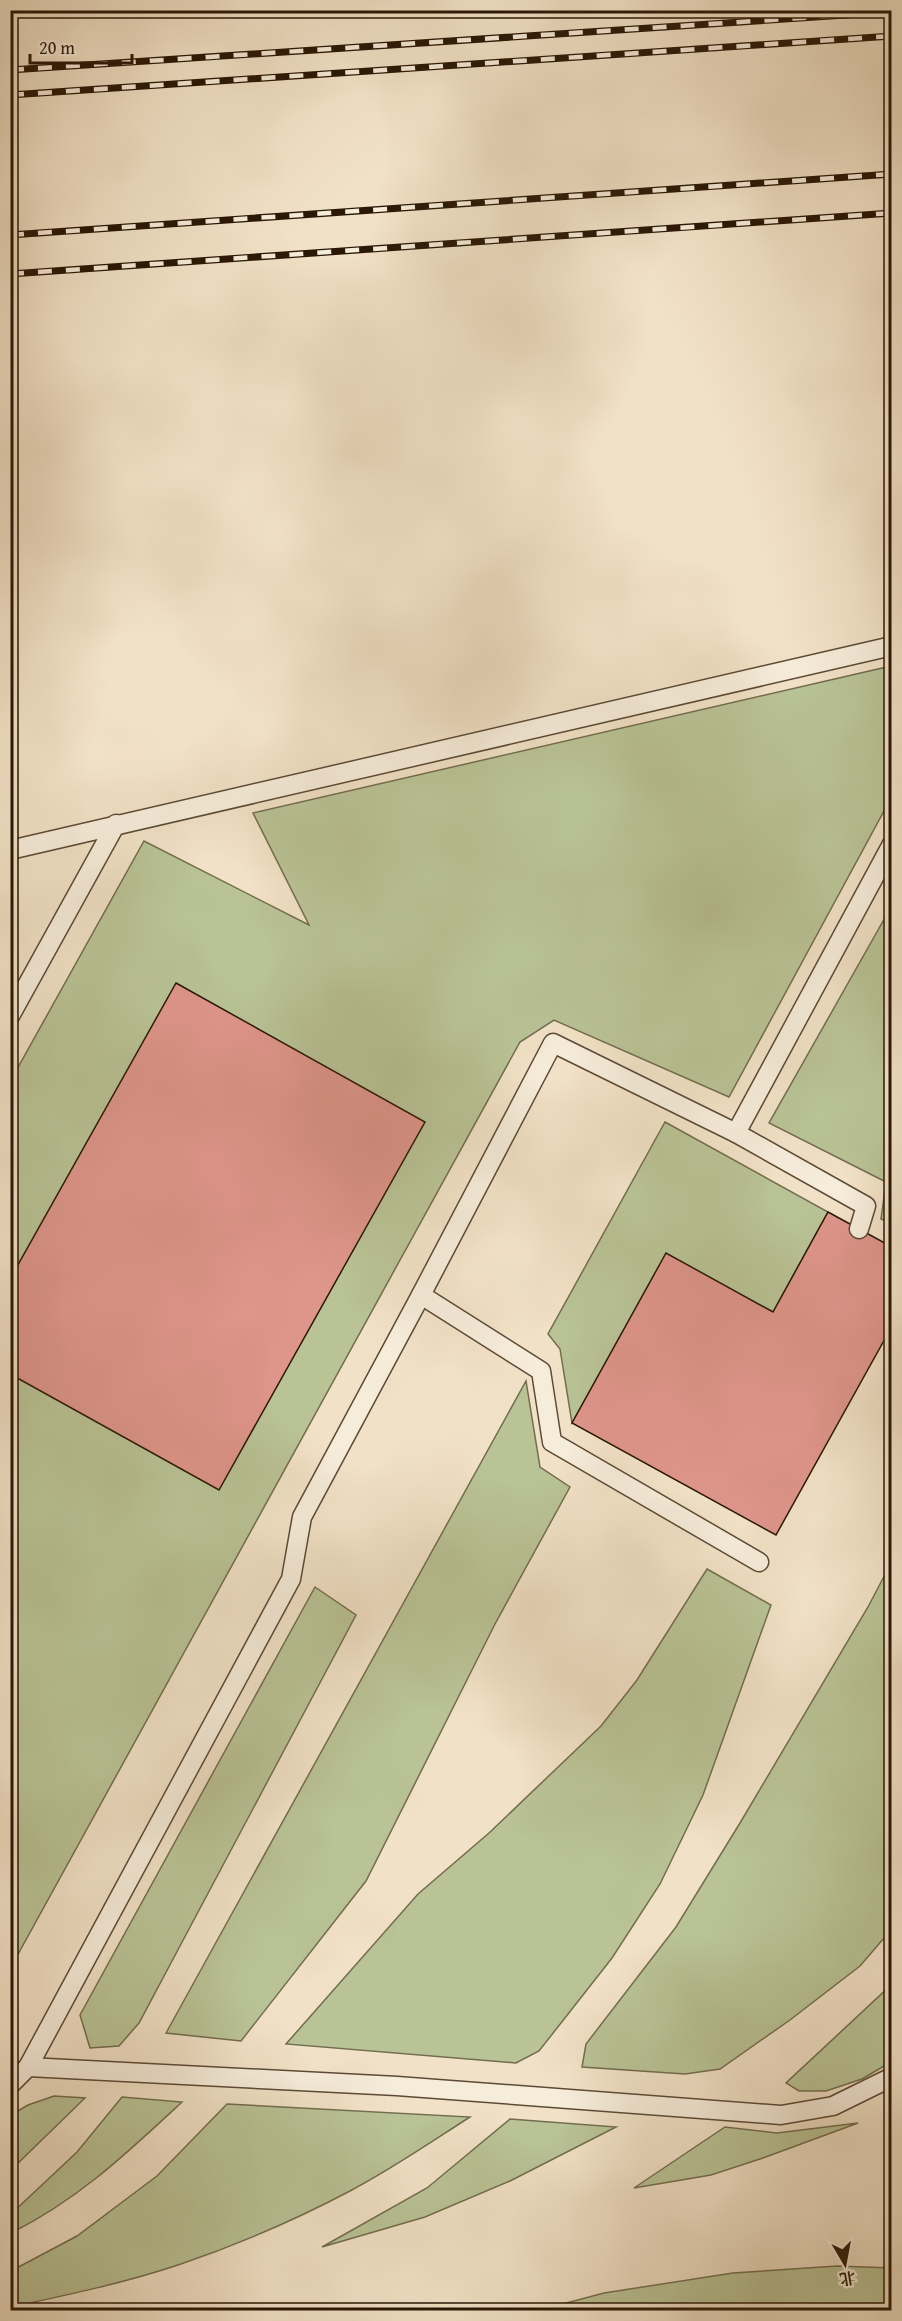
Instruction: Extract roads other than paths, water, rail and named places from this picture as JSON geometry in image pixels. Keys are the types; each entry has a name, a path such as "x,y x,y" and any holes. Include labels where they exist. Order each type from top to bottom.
{"lane":[{"path":"10,850 891,646"},
{"path":"10,1016 116,824"},
{"path":"736,1133 891,844"},
{"path":"10,2085 28,2067 291,1579 302,1517 422,1295 553,1043 736,1133 866,1206 859,1229"},
{"path":"422,1295 541,1371 552,1442 759,1562"},
{"path":"28,2067 397,2086 780,2115 832,2106 891,2077"}],"railway":[{"path":"10,70 892,12"},
{"path":"10,95 892,36"},
{"path":"10,235 892,174"},
{"path":"10,274 892,213"}]}
